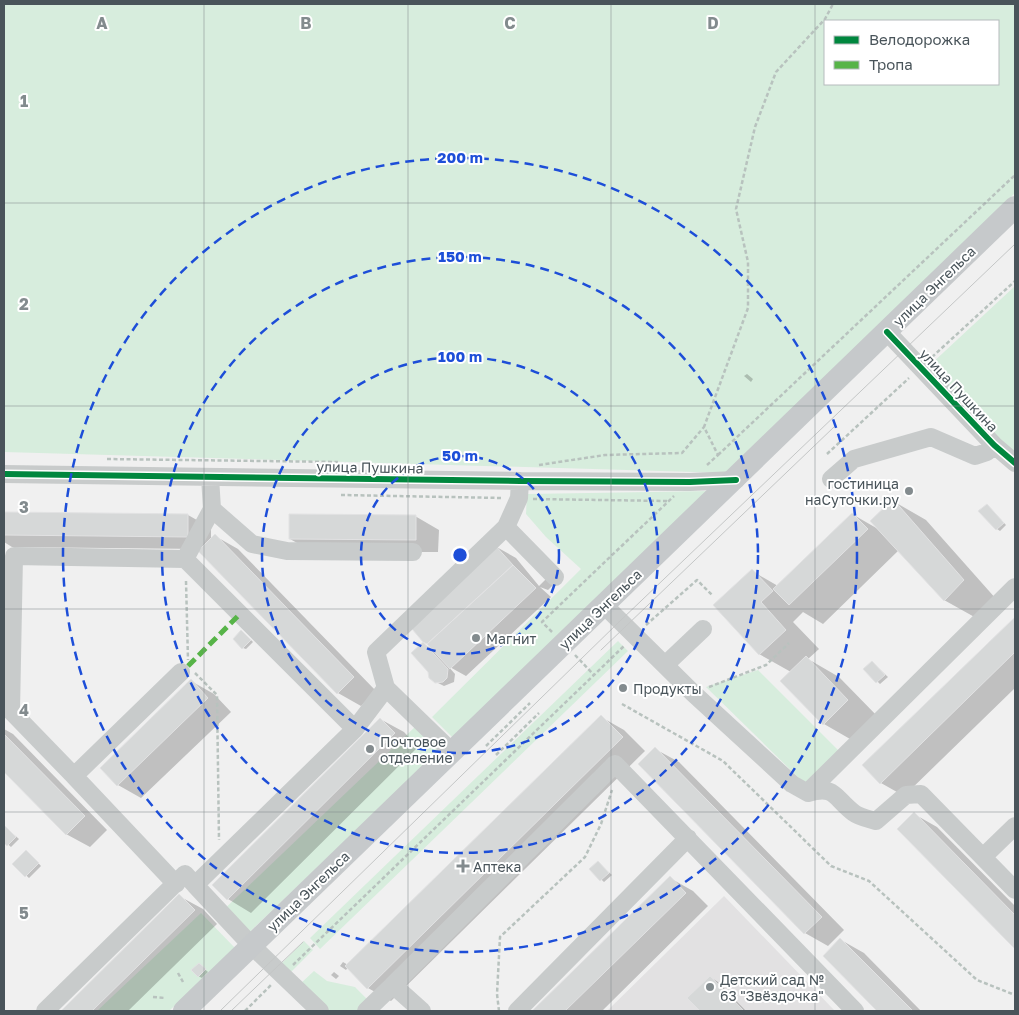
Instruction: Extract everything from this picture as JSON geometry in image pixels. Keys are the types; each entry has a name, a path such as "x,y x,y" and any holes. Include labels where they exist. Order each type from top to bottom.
{"main road":[{"name":"улица Энгельса","path":"184,1011 736,480 1015,207"}],"street":[{"name":"улица Пушкина","path":"887,332 994,445 1015,463"},
{"path":"831,479 854,459 931,436 975,456 987,452 994,445"},
{"name":"улица Пушкина","path":"4,474 520,481 690,482 736,480"},
{"path":"185,559 212,509 210,477"},
{"path":"452,752 386,688 376,652 506,527 519,498 520,481"},
{"path":"212,509 252,544 287,551 413,552"},
{"path":"506,527 555,577"},
{"path":"176,884 74,776 7,711 14,556 185,559 355,729"},
{"path":"808,793 1015,587"},
{"path":"604,605 693,693 792,784 808,793 822,789 836,795 855,814 876,821 906,795 922,794 1015,890"},
{"path":"665,666 703,629"},
{"path":"74,776 188,670"},
{"path":"196,885 355,729 386,688"},
{"path":"366,1011 615,764 855,1011"},
{"path":"984,856 1015,826"},
{"path":"517,1011 688,838"},
{"path":"45,1011 185,874 252,946 320,1011"},
{"path":"393,985 422,1011"}],"path":[{"path":"536,465 605,455 682,452 704,427 748,308 748,262 736,209 754,127 776,72 825,18 833,4"},
{"path":"553,634 542,622 1015,175"},
{"path":"704,427 718,455"},
{"path":"101,459 340,462"},
{"path":"185,559 188,670 217,695 219,862"},
{"path":"245,1011 594,675 697,580 713,596"},
{"path":"693,693 766,665 789,643"},
{"path":"574,654 594,675"},
{"path":"486,746 530,703"},
{"path":"622,704 723,761 831,866 869,881 977,980 1015,995"},
{"path":"496,756 539,714"},
{"path":"499,1011 497,994 500,937 585,857 601,824 612,790"},
{"path":"178,973 183,982"},
{"path":"153,997 165,998"}],"shaded area":[{"path":"724,896 835,1011 607,1011"}],"green space":[{"path":"4,4 1015,4 1015,193 728,473 4,452"},
{"path":"1015,286 1015,452 1002,443 930,365"},
{"path":"711,491 452,737 432,717 581,569 546,537 526,514 527,494"},
{"path":"618,641 628,651 320,949 310,938"},
{"path":"758,670 840,752 807,786 706,687"},
{"path":"416,726 439,751 240,941 216,917"},
{"path":"201,913 235,948 169,1011 97,1011"},
{"path":"304,941 313,950 289,974 280,965"},
{"path":"314,971 327,981 355,987 369,1001 360,1011 326,1011 300,984"}],"building":[{"path":"893,499 964,580 944,601 870,521"},
{"path":"987,504 1004,523 996,530 978,511"},
{"path":"4,512 188,514 188,537 4,535"},
{"path":"852,513 868,529 789,605 773,589"},
{"path":"289,514 416,515 416,540 289,539"},
{"path":"215,534 354,677 337,694 198,551"},
{"path":"493,543 513,565 427,644 423,642 407,623"},
{"path":"513,565 536,588 450,669 427,644"},
{"path":"752,569 773,591 761,602 786,630 759,655 713,605"},
{"path":"1015,617 1015,652 880,784 862,765"},
{"path":"241,630 251,640 242,649 233,639"},
{"path":"423,642 448,669 447,678 443,682 435,683 429,678 428,672 411,653"},
{"path":"806,656 848,700 823,725 780,681"},
{"path":"872,661 885,675 876,683 863,669"},
{"path":"191,679 208,698 117,786 100,768"},
{"path":"601,715 623,737 367,989 345,966"},
{"path":"380,718 395,733 227,900 212,885"},
{"path":"4,734 85,816 66,835 4,772"},
{"path":"655,747 822,917 804,934 638,764"},
{"path":"914,812 1015,915 1015,949 897,829"},
{"path":"4,825 16,837 7,846 4,843"},
{"path":"26,850 39,863 25,877 12,864"},
{"path":"598,861 609,873 600,881 589,869"},
{"path":"670,876 686,893 565,1011 532,1011"},
{"path":"179,894 195,910 92,1011 61,1011"},
{"path":"840,938 913,1011 877,1011 823,956"},
{"path":"199,963 206,969 198,977 191,970"},
{"name":"Детский сад № 63 \"Звёздочка\"","path":"710,976 744,1011 700,1011 687,998"}],"tram line":[{"path":"220,1011 620,621 1015,244"},
{"path":"601,650 834,427"},
{"path":"231,1011 303,942"}],"marked path":[{"path":"188,666 240,614"}],"cycle path":[{"path":"887,332 994,445 1015,463"},
{"path":"4,474 520,481 690,482 736,480"}],"place":[{"name":"гостиница наСуточки.ру","path":"909,491"},
{"name":"Магнит","path":"476,638"},
{"name":"Продукты","path":"623,688"},
{"name":"Почтовое отделение","path":"370,749"},
{"name":"Аптека","path":"463,866"},
{"name":"Детский сад № 63 \"Звёздочка\"","path":"710,987"}]}
